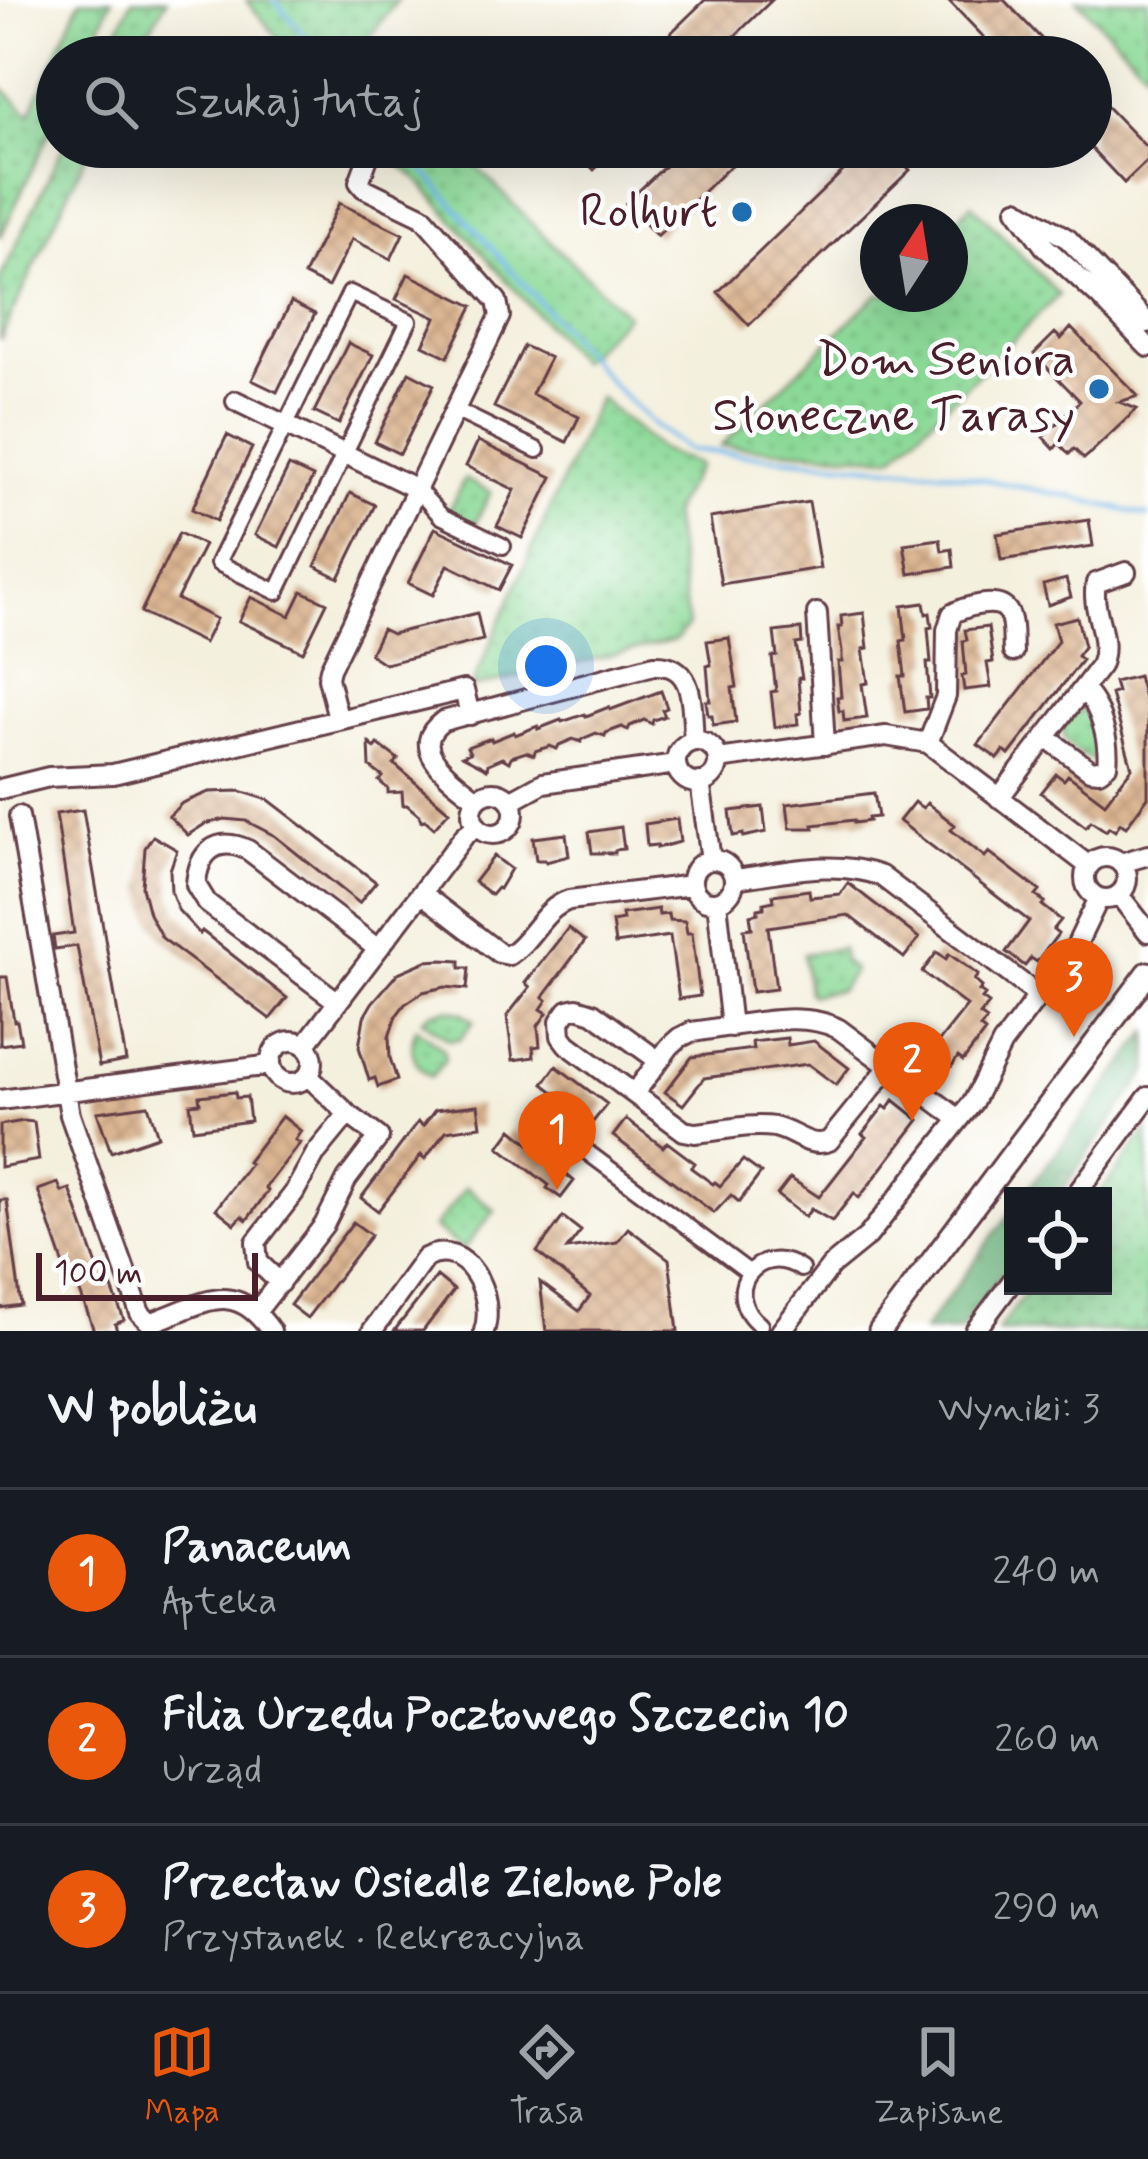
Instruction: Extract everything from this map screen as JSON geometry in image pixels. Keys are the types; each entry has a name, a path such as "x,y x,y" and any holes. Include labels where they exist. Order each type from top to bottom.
{"street":[{"path":"338,718 330,669 497,324 500,308 422,216 364,188 359,182 364,168"},
{"path":"1148,323 1068,239 1017,209 1044,246 1148,346"},
{"path":"350,293 409,321 344,454 277,592 218,563 350,293"},
{"path":"236,401 417,489 442,516 503,546"},
{"path":"455,410 537,450"},
{"path":"1000,798 1104,657 1094,602 1096,583 1126,572"},
{"path":"928,743 946,696 947,630 952,614 964,608 1004,607 1009,613 1013,652"},
{"path":"817,613 825,745"},
{"path":"477,800 429,754 429,738 443,722 665,665 686,680 694,741"},
{"path":"0,789 49,777 113,774 464,690 470,715"},
{"path":"1047,738 1090,770 1099,771 1106,765 1108,752 1093,699 1083,690"},
{"path":"718,759 886,736 928,743 1089,866"},
{"path":"694,741 707,743 718,759 712,777 700,782 682,776 676,764 682,746 694,741"},
{"path":"510,801 543,783 676,764"},
{"path":"700,782 711,860"},
{"path":"498,792 510,801 514,819 506,830 494,834 477,826 472,816 483,795 498,792"},
{"path":"19,816 64,1092 140,1312 148,1321 155,1321 222,1298 235,1299 257,1311 271,1331"},
{"path":"305,1045 477,826"},
{"path":"338,1002 207,903 196,885 200,860 226,844 248,850 378,949"},
{"path":"1121,863 1127,879 1119,895 1099,898 1086,884 1089,866 1104,857 1121,863 1148,855"},
{"path":"711,860 723,863 734,879 728,896 717,902 704,901 692,885 698,866 711,860"},
{"path":"734,879 838,866 881,876 1039,996"},
{"path":"421,893 509,955 555,904 692,885"},
{"path":"1119,895 1148,932"},
{"path":"781,1331 831,1266 868,1236 959,1119 983,1085 1002,1044 1076,946 1099,898"},
{"path":"717,902 731,1028"},
{"path":"880,1331 1148,973"},
{"path":"659,1061 593,1013 577,1008 563,1016 559,1029 567,1044 684,1131 695,1133 767,1126 824,1144 889,1067"},
{"path":"634,1094 679,1037 803,1018 839,1029 959,1119"},
{"path":"292,1041 305,1045 314,1060 308,1076 286,1082 276,1076 271,1065 279,1046 292,1041"},
{"path":"0,1100 271,1065"},
{"path":"257,1311 324,1225 347,1179 380,1137 347,1114 308,1076"},
{"path":"1082,1187 1148,1097"},
{"path":"280,1283 258,1262 256,1242 347,1114"},
{"path":"586,1152 750,1273"},
{"path":"372,1331 425,1258 445,1254 466,1265 480,1281 488,1300 484,1331"},
{"path":"760,1325 748,1314 742,1298 750,1273 772,1260 801,1270"},
{"path":"975,1331 1004,1292"}],"green space":[{"path":"80,0 112,0 95,36 64,36"},
{"path":"132,0 167,0 146,36 115,36"},
{"path":"246,0 398,0 370,36 276,36"},
{"path":"1077,0 1148,0 1148,73"},
{"path":"0,85 30,114 36,100 36,161 0,238"},
{"path":"53,168 80,168 0,340 0,279"},
{"path":"404,168 478,168 627,315 579,362"},
{"path":"972,204 1059,295 893,457 721,446 860,311 968,312 968,208"},
{"path":"599,397 660,450 699,465 672,513 688,625 676,640 471,688"},
{"path":"464,479 491,492 475,524 449,511"},
{"path":"1081,710 1090,713 1102,750 1097,761 1066,740 1065,725"},
{"path":"842,948 843,961 854,970 840,990 812,995 803,954"},
{"path":"448,1009 474,1021 460,1039 449,1040 422,1020"},
{"path":"416,1028 443,1049 445,1060 431,1077 414,1056"},
{"path":"1148,1032 1148,1071 1064,1187 1030,1187"},
{"path":"1148,1129 1148,1331 998,1331 1024,1295 1112,1295 1112,1187 1105,1187"},
{"path":"466,1187 495,1210 463,1250 434,1228"},
{"path":"1004,1221 1004,1270 960,1331 923,1331"}],"building":[{"path":"705,0 772,0 735,36 668,36"},
{"path":"948,0 1004,0 1039,36 983,36"},
{"path":"1112,112 1148,149 1148,160 1124,183 1110,168"},
{"path":"663,168 728,168 657,236 626,203"},
{"path":"846,168 908,168 875,204 860,204 860,218 749,325 718,292"},
{"path":"339,203 403,234 391,259 352,239 328,287 304,275"},
{"path":"408,274 473,306 448,357 423,345 436,318 396,299"},
{"path":"291,302 315,314 277,392 252,380"},
{"name":"Dom Seniora Słoneczne Tarasy","path":"1071,328 1138,396 1119,402 1137,409 1084,459 1074,449 1069,454 1059,443 1054,449 1043,437 1080,401 1034,354 1055,333 1061,339"},
{"path":"348,343 373,355 339,424 314,412"},
{"path":"524,346 550,358 532,394 579,417 567,442 494,407"},
{"path":"409,372 434,385 400,454 375,442"},
{"path":"227,435 252,448 216,521 192,509"},
{"path":"478,441 552,477 522,538 497,526 515,490 466,466"},
{"path":"289,466 313,477 279,547 255,535"},
{"path":"350,493 375,505 339,578 315,566"},
{"path":"809,502 820,568 721,584 710,518"},
{"path":"1089,520 1093,546 1001,560 997,534"},
{"path":"435,528 512,565 499,590 448,565 433,595 408,583"},
{"path":"179,533 204,545 177,599 216,619 204,643 141,612"},
{"path":"940,539 942,551 952,549 954,567 909,574 904,544"},
{"path":"1066,579 1071,597 1048,605 1043,585"},
{"path":"302,591 327,603 303,652 239,621 251,597 290,616"},
{"path":"924,603 932,627 928,628 931,663 927,663 930,698 926,698 927,709 905,712 900,676 905,676 902,606"},
{"path":"477,613 483,640 385,664 370,654 382,629 392,634"},
{"path":"864,613 868,683 862,684 867,718 844,721 837,697 841,697 838,662 842,662 838,627 842,627 841,616"},
{"path":"1077,617 1084,647 1077,656 1082,660 1009,755 1004,751 998,759 978,745 1058,641 1053,623"},
{"path":"988,627 991,687 964,690 965,630"},
{"path":"801,629 802,643 796,644 801,713 798,724 775,727 771,692 776,691 774,632"},
{"path":"729,638 737,687 732,688 736,722 713,725 706,701 710,701 707,666 711,665 707,641"},
{"path":"1138,676 1148,712 1148,797 1126,827 1120,823 1115,831 1109,827 1106,831 1091,821 1086,827 1041,793 1056,774 1064,780 1068,775 1105,803 1132,768 1111,694 1117,692 1114,682"},
{"path":"661,691 665,716 652,724 644,720 628,730 622,727 605,736 596,733 581,742 573,739 557,749 550,746 534,755 526,752 511,757 509,762 502,758 487,769 462,756 470,753 467,747 491,738 610,710"},
{"path":"369,743 398,759 394,764 449,811 434,828 403,805 402,792 388,793 379,781 383,777 370,767"},
{"path":"240,791 269,800 376,882 359,903 275,836 246,821 225,819 188,835 169,816 182,803 209,792"},
{"path":"874,793 878,817 869,821 790,828 787,804"},
{"path":"914,802 923,808 927,803 985,857 989,852 1040,891 1036,896 1045,902 1042,905 1061,920 1053,930 1058,934 1037,962 1031,958 1025,966 1006,952 1029,921 899,821"},
{"path":"763,807 766,832 733,836 730,811"},
{"path":"83,810 126,1061 99,1066 77,946 55,949 53,936 74,933 56,814"},
{"path":"677,819 680,842 647,846 645,824"},
{"path":"621,827 624,849 592,853 589,832"},
{"path":"566,834 569,856 536,860 533,838"},
{"path":"153,836 177,850 170,870 178,910 200,934 202,931 287,998 270,1019 162,938 142,887 145,848"},
{"path":"494,856 511,869 491,895 474,882"},
{"path":"848,883 919,938 904,958 848,915 768,927 776,989 752,992 744,929 752,928 750,915 774,901 773,895 809,890 810,897 840,894"},
{"path":"658,909 669,920 685,921 687,933 692,933 700,996 679,999 670,936 615,944 612,922 623,920 622,914"},
{"path":"568,928 585,941 543,997 547,1000 541,1009 547,1013 538,1026 540,1046 533,1047 534,1057 513,1060 507,1016 530,987 525,983"},
{"path":"937,952 946,959 949,954 978,975 974,980 989,1004 980,1015 987,1020 980,1028 985,1032 963,1061 958,1057 952,1066 932,1050 967,1006 922,972"},
{"path":"442,960 460,961 460,968 469,968 467,989 423,992 405,1004 389,1037 397,1080 378,1087 375,1078 369,1080 359,1047 364,1017 398,973"},
{"path":"0,977 7,977 21,1042 0,1045"},
{"path":"787,1038 788,1045 814,1041 849,1068 836,1085 808,1064 704,1078 683,1105 665,1092 692,1057 753,1049 752,1042"},
{"path":"556,1066 607,1104 593,1122 543,1084"},
{"path":"235,1092 236,1098 247,1097 250,1121 193,1129 190,1104 200,1103 199,1096"},
{"path":"894,1100 919,1120 859,1198 854,1193 832,1221 811,1209 805,1217 777,1195 790,1178 819,1197 866,1137 862,1134"},
{"path":"148,1105 158,1136 111,1152 97,1112"},
{"path":"478,1105 481,1126 446,1131 378,1211 361,1198 418,1122 423,1126 435,1110"},
{"path":"282,1116 301,1131 295,1140 300,1143 247,1220 242,1216 235,1224 216,1209"},
{"path":"626,1119 663,1147 667,1142 713,1184 720,1186 743,1160 761,1173 739,1202 731,1195 714,1213 613,1136"},
{"path":"34,1122 39,1160 0,1167 0,1125"},
{"path":"512,1129 574,1181 561,1198 499,1147"},
{"path":"58,1183 62,1192 70,1189 97,1266 103,1264 124,1320 115,1324 117,1331 94,1331 70,1264 64,1266 38,1190"},
{"path":"0,1200 7,1200 21,1305 0,1308"},
{"path":"563,1217 581,1231 567,1249 617,1242 628,1228 669,1259 678,1331 546,1331 540,1282 579,1311 590,1296 537,1252"},
{"path":"353,1222 371,1235 307,1318 290,1305"},
{"path":"437,1276 454,1290 423,1331 394,1331"}],"waterway":[{"path":"274,0 306,36"},
{"path":"422,168 611,383 654,425 689,450 947,472 1148,516"}],"place":[{"name":"Rolhurt","path":"742,212"},
{"name":"Dom Seniora Słoneczne Tarasy","path":"1099,389"},
{"name":"Przecław Osiedle Zielone Pole","path":"1074,1037"},
{"name":"Filia Urzędu Pocztowego Szczecin 10","path":"912,1121"},
{"name":"Panaceum","path":"557,1190"}]}
